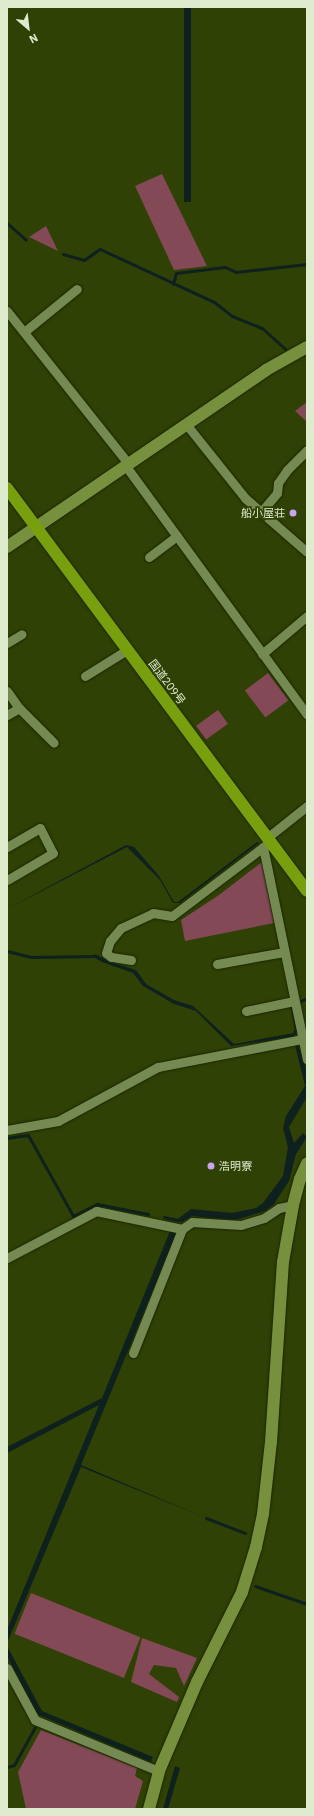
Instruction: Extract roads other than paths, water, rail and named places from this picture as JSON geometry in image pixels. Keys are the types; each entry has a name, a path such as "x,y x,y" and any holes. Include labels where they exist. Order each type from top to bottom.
{"highway":[{"name":"国道209号","path":"7,488 268,842 307,891"}],"street":[{"path":"24,332 77,289"},
{"path":"7,311 127,464 177,536 307,715"},
{"path":"7,547 266,370 307,347"},
{"path":"186,424 244,498 307,552"},
{"path":"261,512 277,494 278,483 287,470 307,450"},
{"path":"149,557 177,536"},
{"path":"262,654 307,616"},
{"path":"7,643 22,634"},
{"path":"85,676 126,650"},
{"path":"7,691 19,708 54,744"},
{"path":"7,715 19,708"},
{"path":"131,960 110,957 106,953 110,942 121,928 153,913 172,916 268,842 307,806"},
{"path":"7,847 40,828 53,853 7,880"},
{"path":"268,842 284,952 307,1059"},
{"path":"217,964 284,952"},
{"path":"246,1011 294,1001"},
{"path":"7,1130 58,1121 158,1067 302,1039"},
{"path":"149,1809 159,1771 197,1682 242,1592 256,1547 263,1514 271,1442 284,1262 300,1179 307,1163"},
{"path":"133,1353 182,1229 192,1222 241,1225 264,1218 280,1208 294,1205"},
{"path":"7,1258 96,1211 182,1229"},
{"path":"7,1668 35,1720 159,1771"}],"water":[{"path":"184,7 191,7 191,202 184,202"},
{"path":"257,842 259,843 180,903 173,903 160,880 127,847 7,909 126,845 134,847 159,876 174,902 178,902"},
{"path":"95,954 110,962 136,970 146,984 174,1000 193,1006 234,1044 294,1033 307,1072 307,1097 289,1127 294,1143 303,1133 307,1137 296,1154 289,1181 274,1204 265,1211 235,1220 192,1216 182,1222 175,1221 191,1209 232,1213 256,1208 263,1203 283,1176 288,1147 283,1128 286,1116 305,1086 293,1037 231,1046 196,1011 174,1004 143,986 133,973 102,962 92,956"},
{"path":"170,1231 176,1234 81,1465 206,1518 81,1467 7,1643 7,1630 99,1405 7,1453 7,1447 102,1398"},
{"path":"7,1646 42,1711 153,1757 151,1762 37,1714 7,1656"},
{"path":"175,1766 180,1768 168,1809 163,1809"}],"waterway":[{"path":"7,223 26,240"},
{"path":"63,254 84,260 100,249 214,302 232,316 262,328 285,349"},
{"path":"173,284 176,273 225,267 236,272 307,264"},
{"path":"7,951 31,957 96,956"},
{"path":"297,1003 307,998"},
{"path":"292,1007 296,1029 294,1033"},
{"path":"7,1138 28,1135 73,1216 97,1204 148,1214"},
{"path":"164,1217 178,1220"},
{"path":"206,1518 245,1533"},
{"path":"255,1586 307,1604"},
{"path":"7,1767 14,1765 35,1727"}],"place":[{"name":"船小屋荘","path":"293,513"},
{"name":"浩明寮","path":"211,1166"}]}
